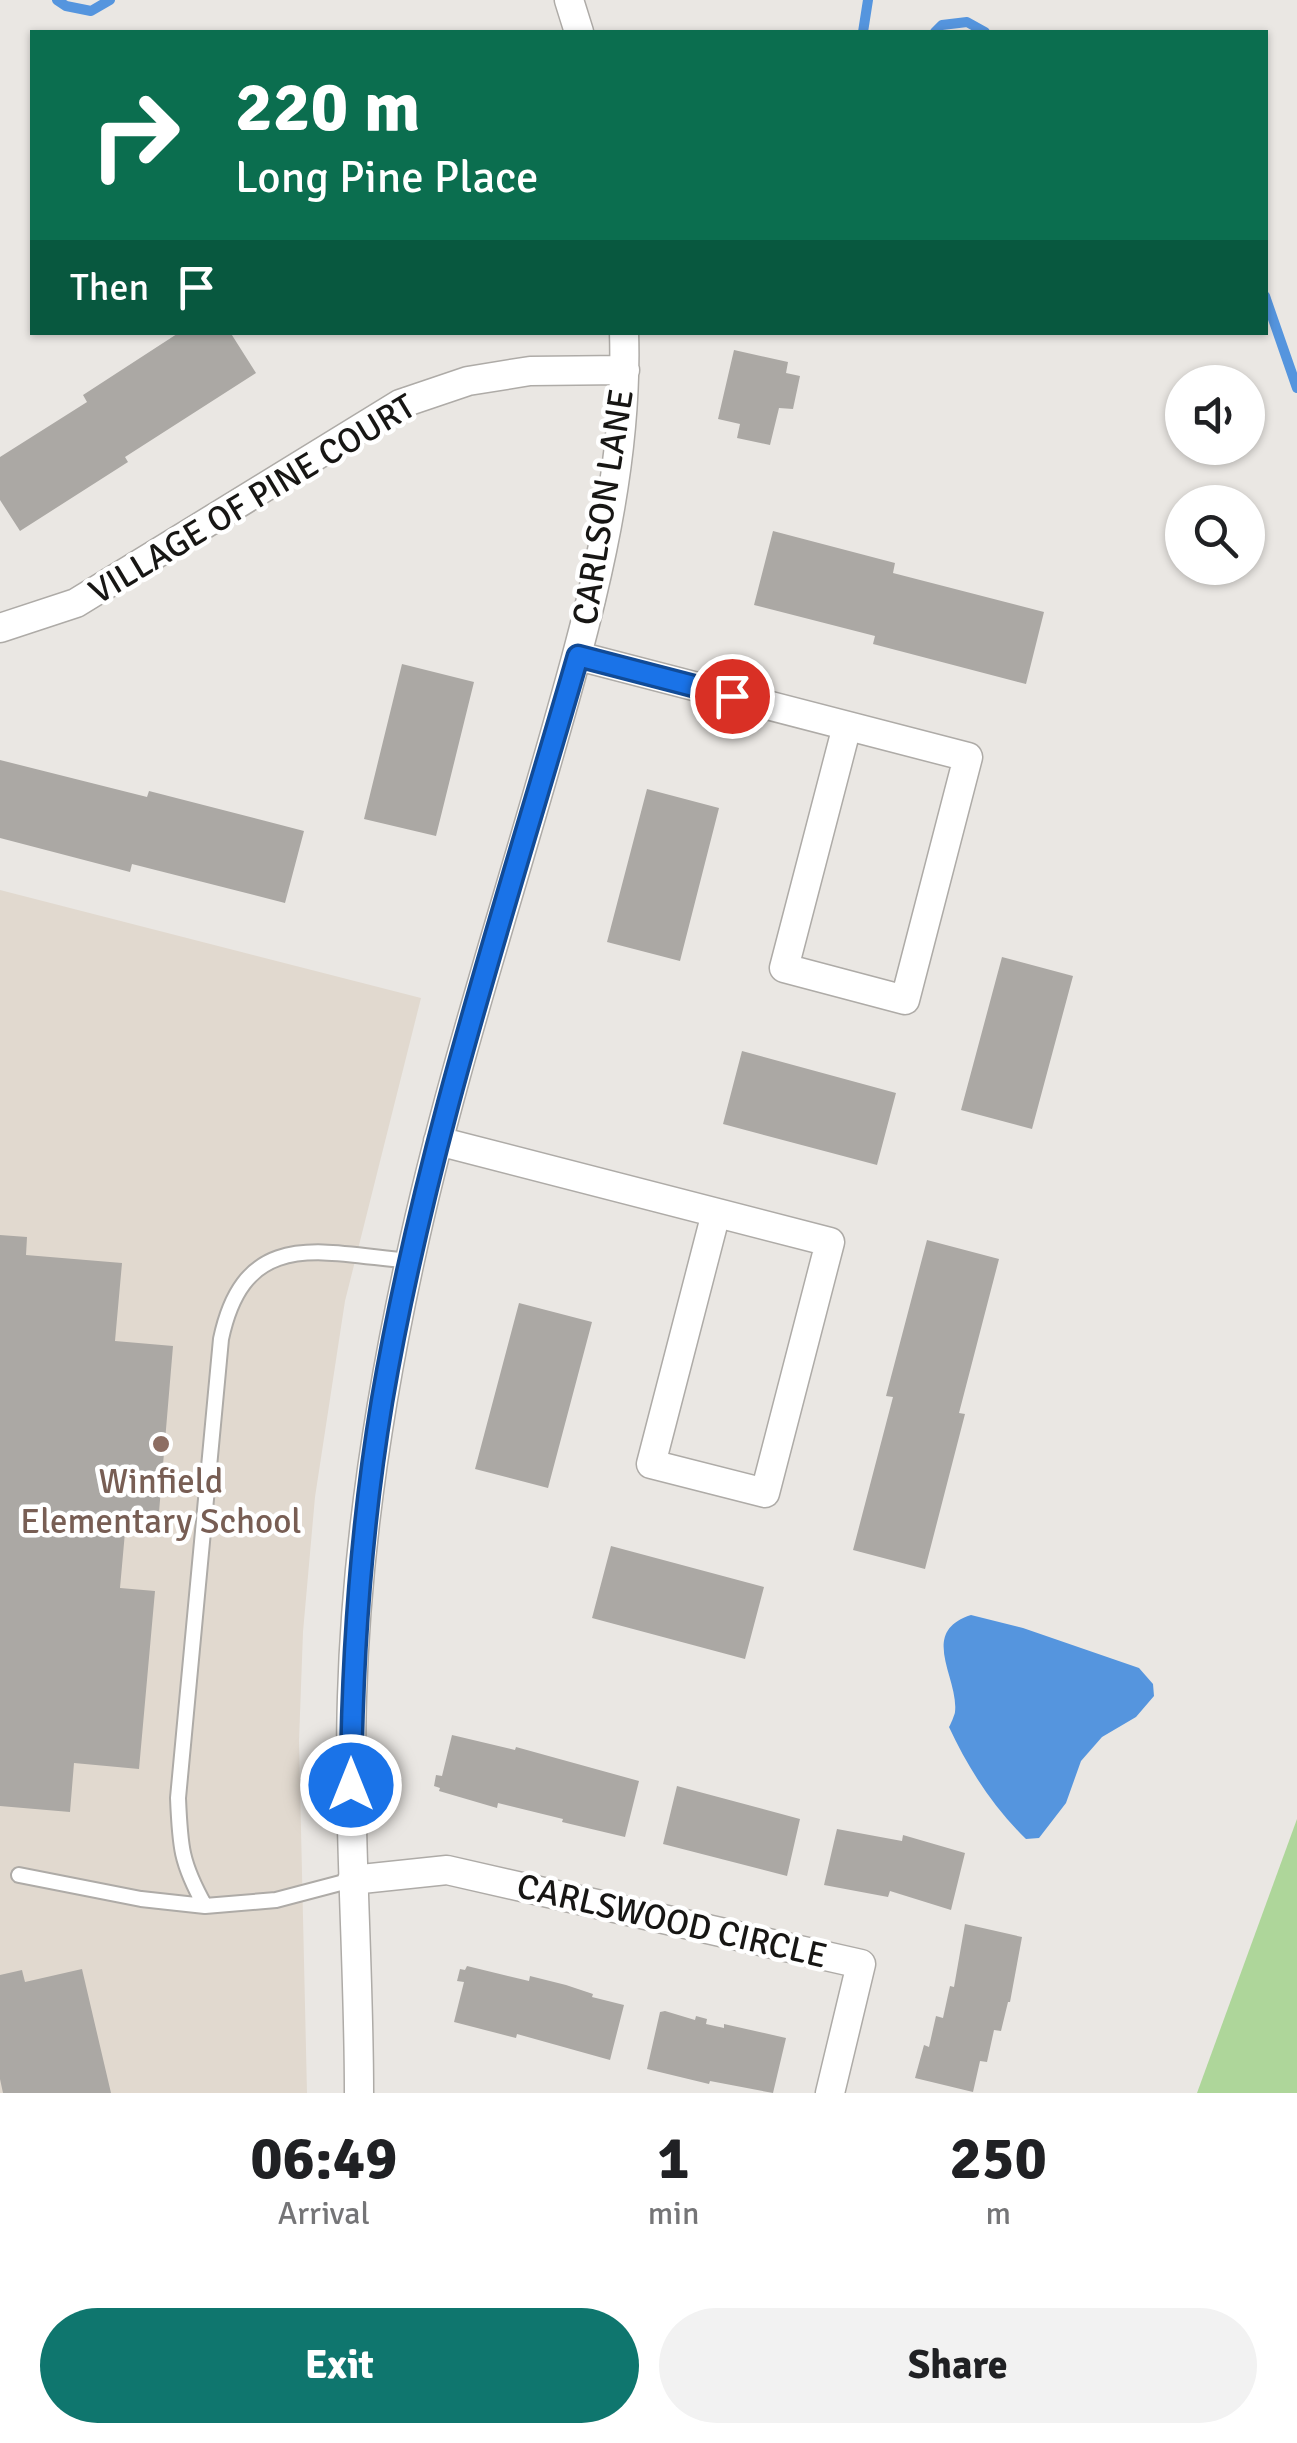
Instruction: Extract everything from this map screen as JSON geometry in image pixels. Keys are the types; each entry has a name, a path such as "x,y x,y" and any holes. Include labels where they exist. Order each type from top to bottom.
{"street":[{"path":"569,0 578,30"},
{"name":"CARLSON LANE","path":"359,2093 352,1880 352,1693 360,1579 382,1404 438,1141 578,656 610,501 625,370 624,335"},
{"name":"VILLAGE OF PINE COURT","path":"0,628 76,603 400,404 468,381 530,370 625,370"},
{"path":"578,656 847,726 968,758 905,1000 784,968 847,726"},
{"path":"438,1141 830,1242 765,1493 651,1464 716,1213"},
{"name":"CARLSWOOD CIRCLE","path":"352,1880 448,1870 861,1964 830,2093"}],"lane":[{"path":"206,1906 186,1872 178,1798 221,1339 228,1306 245,1278 271,1259 300,1251 410,1261"},
{"path":"19,1875 142,1899 206,1906 276,1900 352,1880"}],"shaded area":[{"name":"Winfield Elementary School","path":"0,890 421,998 345,1301 315,1497 303,1632 299,1741 307,2093 0,2093"}],"green space":[{"path":"1297,1819 1297,2093 1197,2093"}],"water":[{"path":"971,1615 1023,1628 1139,1668 1153,1684 1154,1696 1136,1717 1102,1737 1081,1761 1066,1803 1039,1838 1026,1839 1003,1814 973,1772 949,1727 955,1699 944,1644 955,1623"}],"building":[{"path":"175,335 232,335 256,373 125,457 128,462 20,531 0,500 0,457 87,402 83,395"},
{"path":"734,350 788,362 786,373 800,376 793,409 779,408 770,445 737,438 740,424 718,419"},
{"path":"773,531 895,563 893,573 1044,612 1026,684 873,644 875,636 754,605"},
{"path":"402,664 474,682 436,836 364,819"},
{"path":"0,760 147,797 149,791 304,831 285,903 132,864 130,872 0,838"},
{"path":"647,789 719,808 680,961 607,942"},
{"path":"1002,957 1073,976 1032,1129 961,1110"},
{"path":"742,1051 896,1093 877,1165 723,1124"},
{"path":"0,1235 27,1237 26,1255 122,1263 115,1341 173,1346 158,1524 126,1521 120,1588 155,1591 139,1769 74,1763 70,1812 0,1806"},
{"path":"927,1240 999,1259 959,1413 965,1414 925,1569 853,1550 893,1397 886,1396"},
{"path":"519,1303 592,1322 548,1488 475,1469"},
{"path":"611,1546 764,1587 745,1659 592,1618"},
{"path":"452,1735 515,1750 516,1747 639,1781 625,1837 439,1791 434,1786 436,1775 442,1776"},
{"path":"677,1786 800,1819 787,1876 663,1844"},
{"path":"837,1829 902,1841 903,1835 965,1853 951,1910 890,1891 888,1897 824,1885"},
{"path":"965,1924 1022,1937 1001,2031 994,2030 987,2062 980,2061 973,2092 915,2078 924,2045 929,2047 936,2016 943,2018 950,1986 954,1987"},
{"path":"467,1966 529,1981 530,1976 624,2005 610,2060 517,2034 516,2038 454,2022 464,1982 457,1981 460,1969"},
{"path":"82,1969 111,2093 3,2093 0,1975 22,1970 25,1982"},
{"path":"660,2012 695,2020 696,2016 707,2019 706,2024 724,2028 724,2024 786,2038 773,2093 710,2081 709,2084 647,2069"}],"waterway":[{"path":"57,0 91,11 110,0"},
{"path":"863,30 868,0"},
{"path":"937,30 942,25 967,22 981,30"},
{"path":"1268,305 1297,388"}],"place":[{"name":"Winfield Elementary School","path":"161,1444"}],"route":[{"path":"351,1785 352,1693 360,1579 382,1404 410,1261 438,1141 578,656 732,696"}]}
